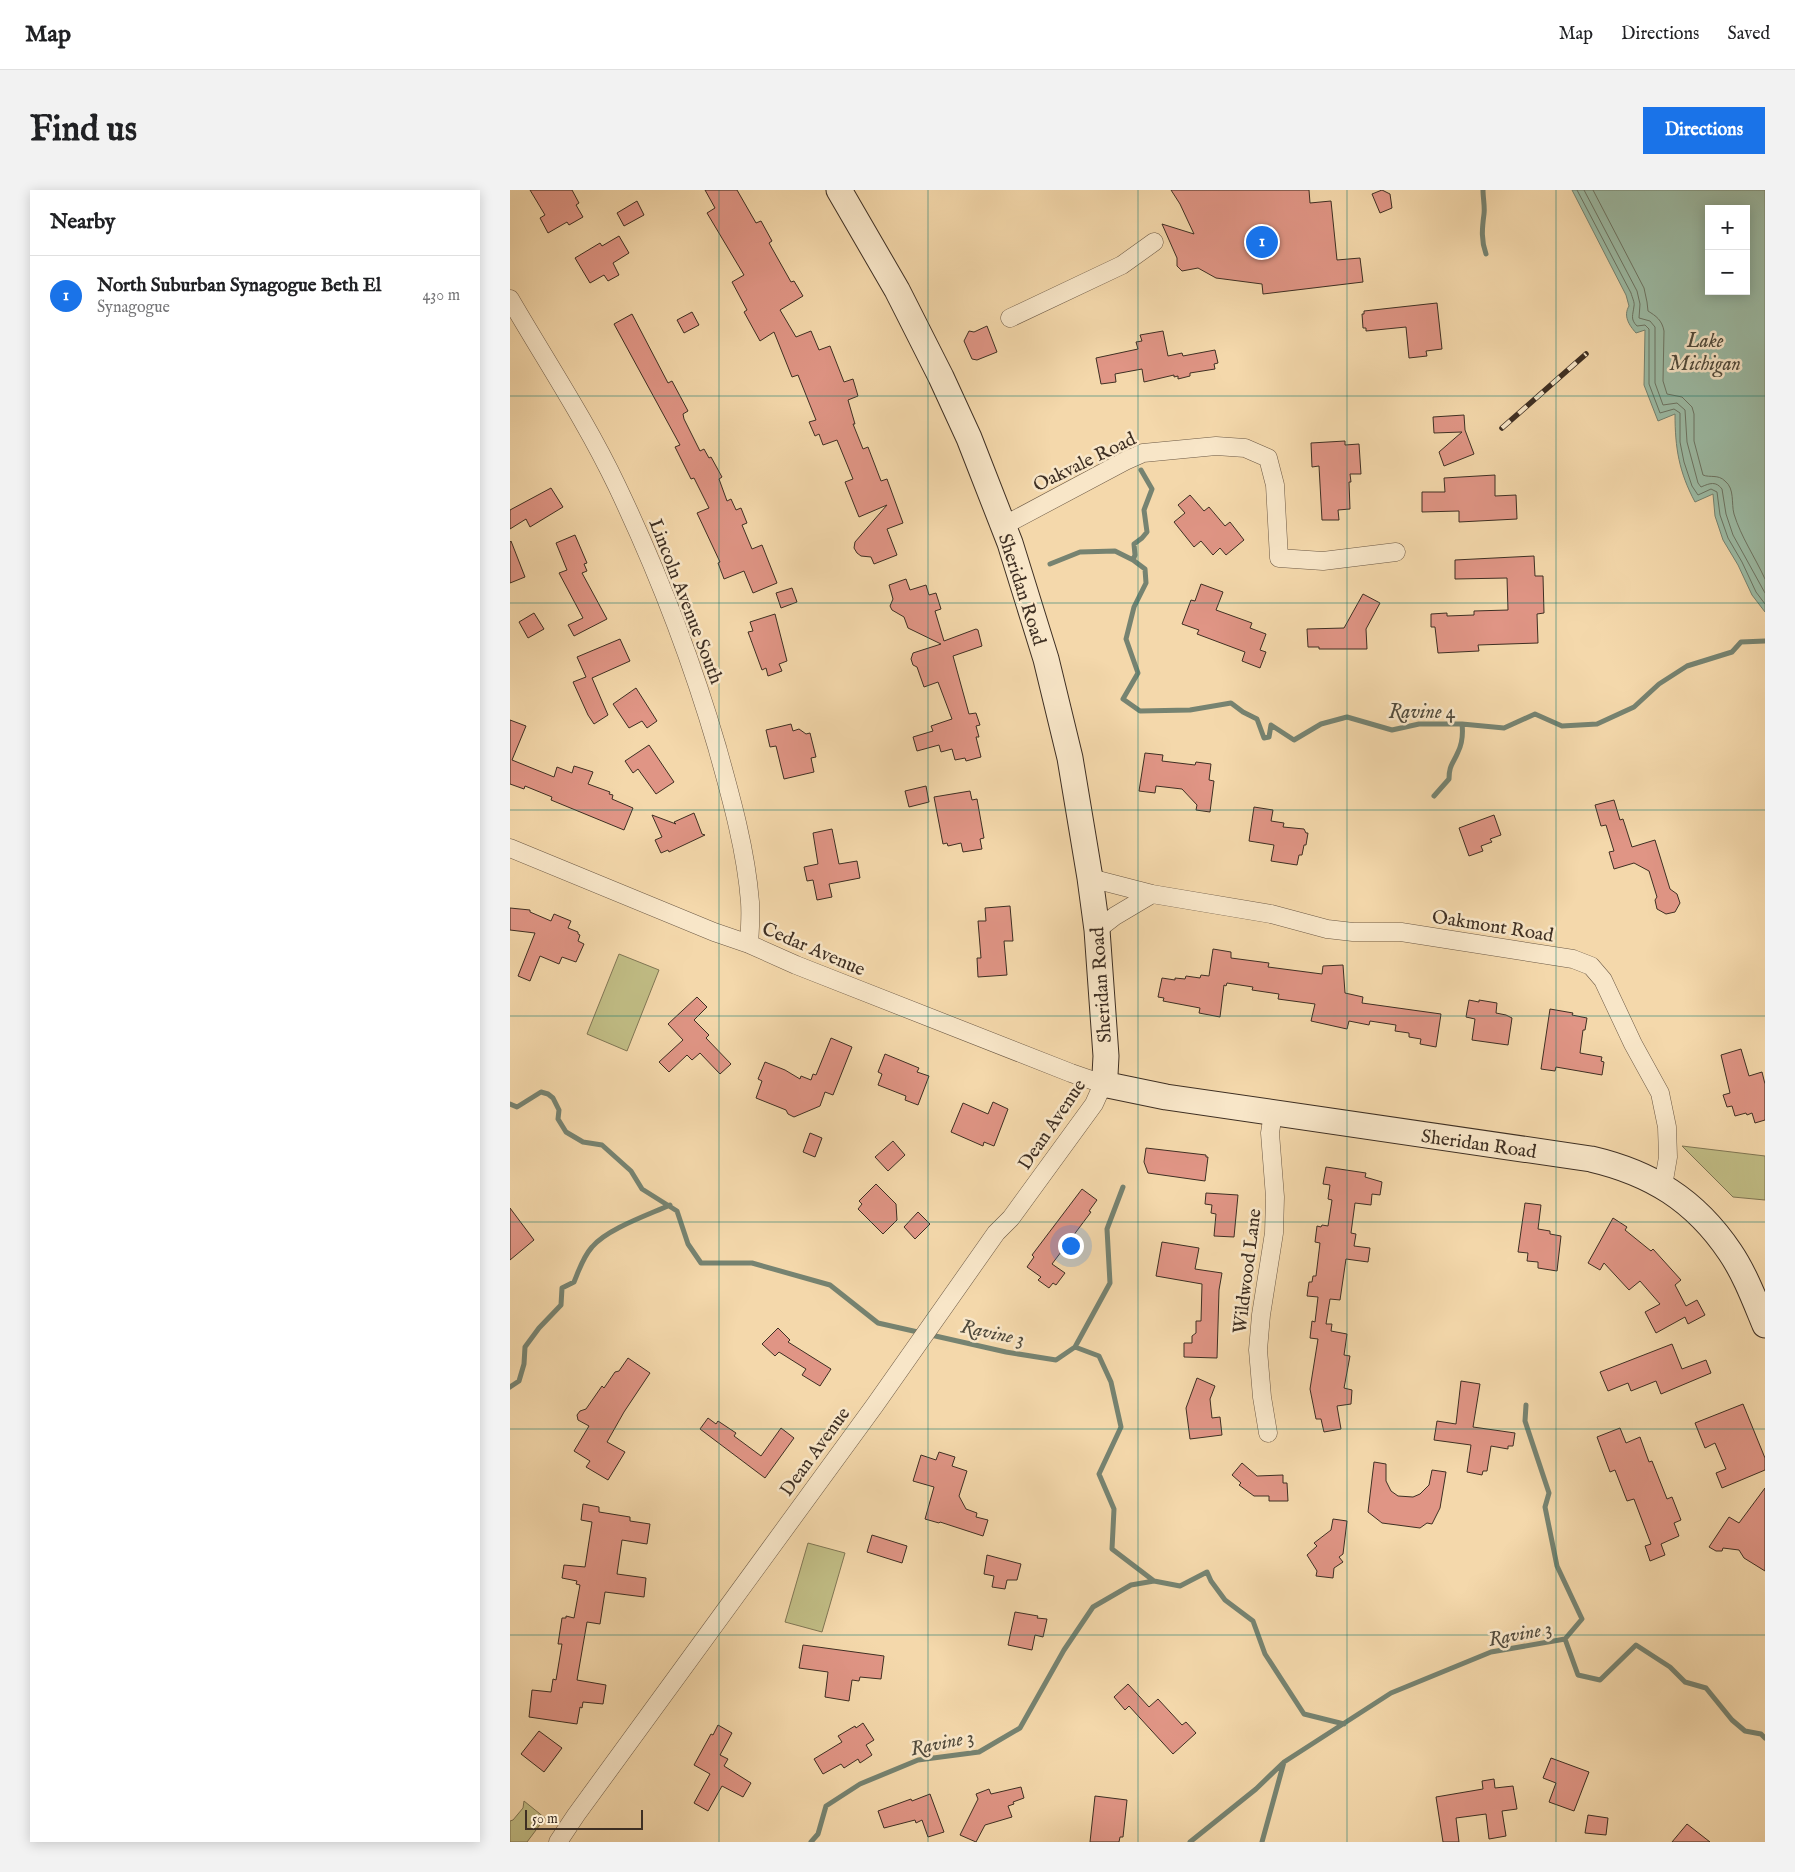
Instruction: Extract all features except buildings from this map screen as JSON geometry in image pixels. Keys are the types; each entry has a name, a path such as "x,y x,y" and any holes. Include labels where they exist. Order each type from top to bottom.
{"street":[{"name":"Sheridan Road","path":"839,190 898,290 942,377 969,438 1010,543 1046,659 1070,758 1097,930 1106,1056 1103,1084 1166,1097 1591,1159 1644,1176 1677,1195 1703,1219 1731,1253 1765,1325"},
{"path":"1010,318 1122,265 1154,242"},
{"name":"Lincoln Avenue South","path":"510,299 616,484 666,596 707,713 726,778 742,849 750,903 750,944"},
{"name":"Oakvale Road","path":"1003,526 1143,453 1216,446 1245,448 1268,458 1275,485 1279,558 1323,561 1396,552"},
{"name":"Cedar Avenue","path":"510,848 714,932 750,944 796,965 1103,1084"},
{"name":"Oakmont Road","path":"1090,878 1152,894 1271,914 1327,929 1353,932 1401,932 1573,959 1590,966 1603,980 1633,1044 1660,1093 1667,1127 1668,1156 1663,1186"},
{"path":"1097,930 1115,916 1152,894"},
{"name":"Dean Avenue","path":"562,1842 582,1807 875,1405 996,1234 1011,1218 1094,1104 1103,1084"},
{"name":"Wildwood Lane","path":"1268,1433 1262,1397 1258,1350 1260,1316 1274,1233 1276,1196 1270,1133 1273,1113"}],"shaded area":[{"path":"619,954 659,970 627,1051 587,1034"},
{"path":"1682,1146 1765,1156 1765,1200 1733,1197"},
{"path":"808,1543 845,1553 822,1632 785,1622"},
{"path":"524,1801 545,1818 527,1842 510,1842 510,1821 523,1808"}],"water":[{"name":"Lake Michigan","path":"1572,190 1765,190 1765,612 1752,595 1738,565 1723,540 1715,516 1713,494 1695,502 1685,480 1679,460 1675,414 1658,421 1644,385 1645,330 1636,333 1629,324 1627,310 1629,306 1626,295"}],"waterway":[{"path":"1483,190 1482,234 1486,254"},
{"path":"1133,560 1135,555 1134,544 1147,532 1144,510 1152,489 1141,470"},
{"name":"Ravine 4","path":"1050,564 1080,552 1115,551 1133,560 1145,569 1146,583 1134,607 1126,639 1138,673 1123,699 1140,711 1190,710 1231,703 1257,719 1264,738 1269,737 1271,725 1294,740 1321,724 1347,717 1392,730 1419,724 1462,724 1504,728 1535,714 1562,726 1597,724 1634,707 1659,684 1687,666 1732,652 1741,642 1765,641"},
{"path":"1434,796 1449,779 1451,767 1461,742 1462,724"},
{"name":"Ravine 3","path":"510,1104 517,1107 541,1092 553,1098 559,1110 558,1119 566,1132 583,1142 602,1145 631,1171 642,1189 677,1211 688,1244 701,1263 752,1263 830,1285 878,1323 1006,1352 1056,1360 1075,1347 1099,1356 1111,1382 1121,1427 1099,1474 1114,1509 1112,1549 1154,1581"},
{"path":"1075,1347 1110,1283 1107,1229 1123,1187"},
{"name":"Ravine 3","path":"510,1387 519,1381 524,1364 525,1347 539,1328 561,1305 562,1288 574,1282 584,1259 592,1247 617,1228 670,1205"},
{"path":"1526,1405 1525,1421 1549,1493 1545,1507 1557,1566 1582,1619 1565,1639"},
{"name":"Ravine 3","path":"811,1842 818,1834 826,1806 860,1784 918,1760 979,1752 1020,1728 1064,1650 1093,1607 1131,1585 1154,1581 1180,1586 1207,1572 1211,1581 1225,1600 1253,1621 1265,1654 1304,1714 1344,1724"},
{"name":"Ravine 3","path":"1262,1842 1284,1762 1391,1693 1491,1652 1565,1639 1578,1675 1600,1680 1636,1645 1670,1667 1685,1682 1706,1688 1732,1720 1745,1731 1761,1734 1765,1738"},
{"path":"1190,1842 1256,1789 1283,1763"}],"railway":[{"path":"1502,428 1586,354"}],"place":[{"name":"North Suburban Synagogue Beth El","path":"1262,242"}]}
